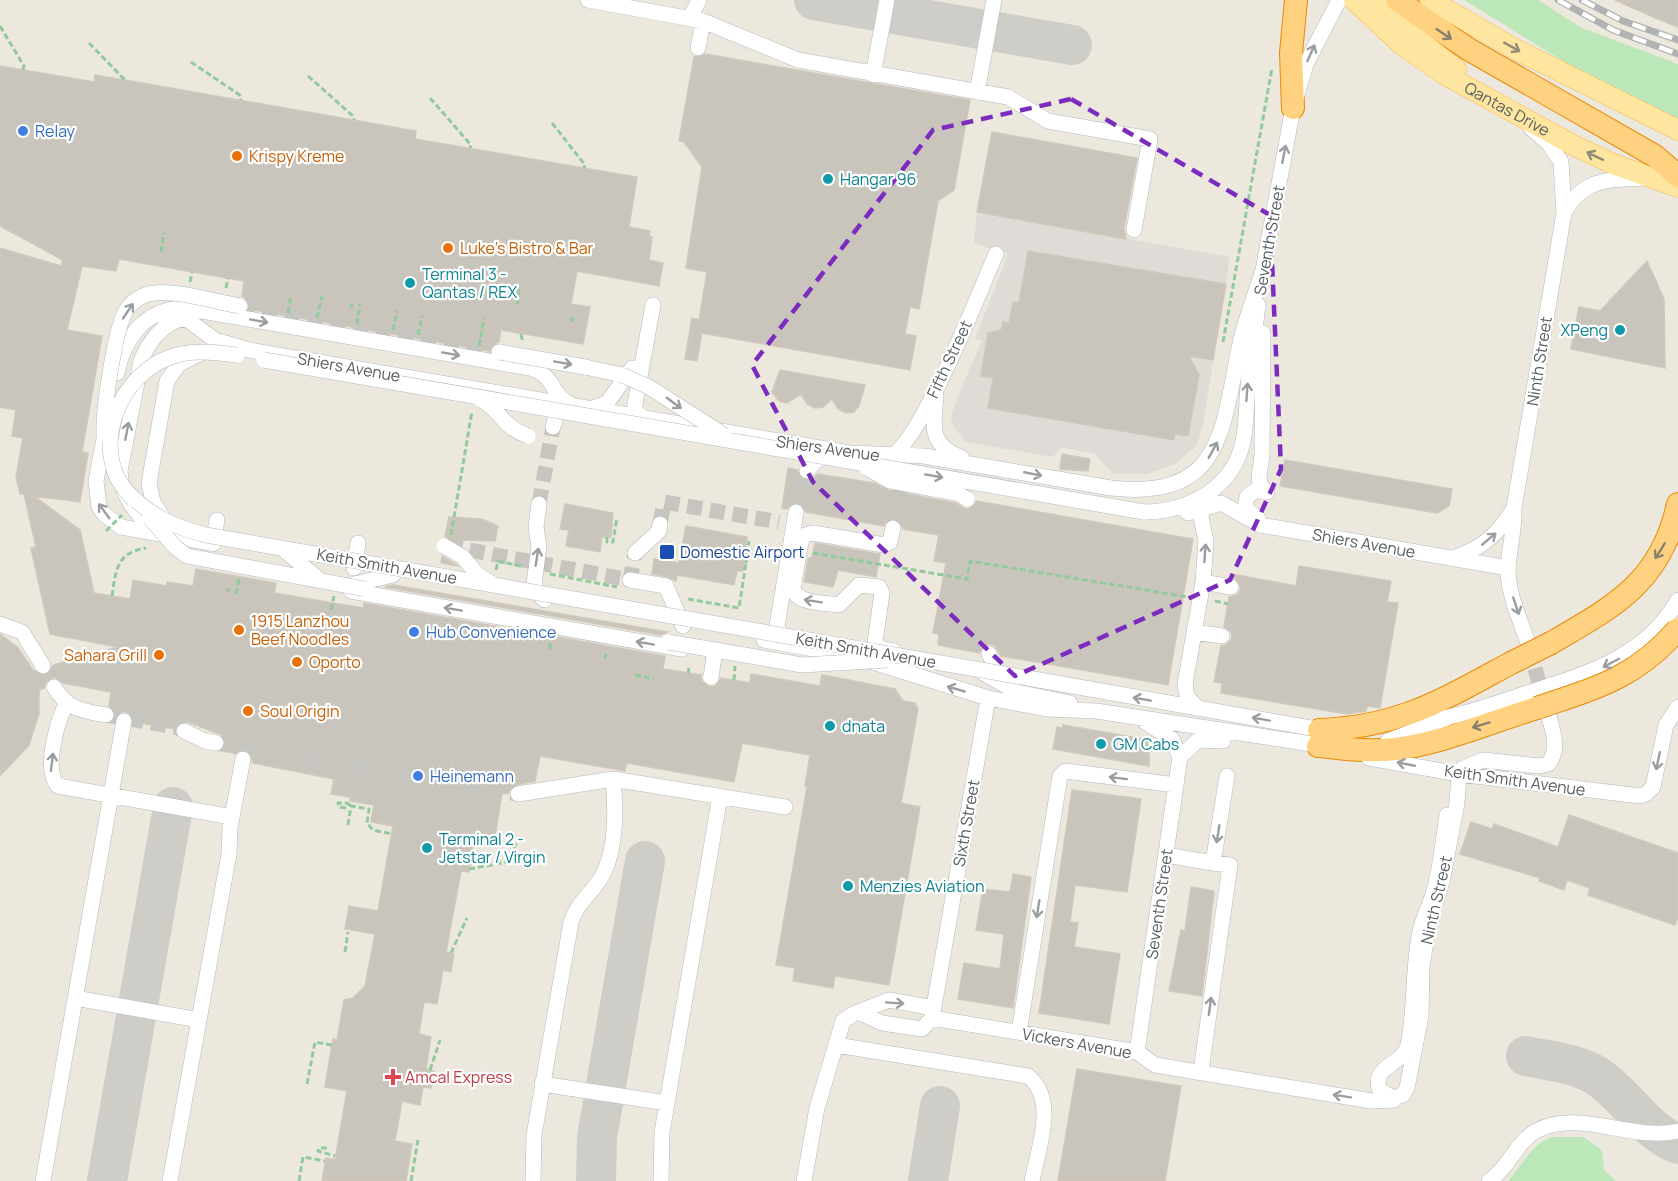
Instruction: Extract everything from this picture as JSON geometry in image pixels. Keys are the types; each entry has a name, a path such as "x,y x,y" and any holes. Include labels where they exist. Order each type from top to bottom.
{"highway":[{"path":"1293,108 1291,53 1296,0"},
{"path":"1396,0 1468,49 1654,156 1678,176"},
{"path":"1318,738 1402,717 1436,703 1551,643 1612,608 1648,571 1666,542 1678,504"},
{"path":"1318,738 1348,750 1397,749 1543,712 1623,677 1645,662 1668,629"}],"main road":[{"name":"Qantas Drive","path":"1354,0 1422,60 1571,144 1649,178 1678,187"},
{"path":"1378,0 1413,35 1497,103"},
{"path":"1430,0 1547,66 1678,130"}],"street":[{"path":"588,0 697,19 798,60 1008,97 1048,121 1150,139 1134,230"},
{"path":"698,48 699,0"},
{"path":"873,75 887,0"},
{"path":"977,92 993,0"},
{"name":"Seventh Street","path":"1203,507 1209,495 1235,466 1243,442 1262,273 1293,108 1306,64 1339,0"},
{"name":"Ninth Street","path":"1516,114 1549,144 1561,162 1564,213 1514,508 1515,528 1508,568 1509,586 1528,643"},
{"path":"1564,213 1575,196 1589,186 1609,180 1649,178"},
{"name":"Fifth Street","path":"891,456 905,446 936,389 996,254"},
{"path":"1262,273 1262,456 1258,476 1260,485 1267,492 1251,492 1246,497 1245,508 1257,518 1296,532"},
{"name":"Shiers Avenue","path":"249,350 837,451 891,456 924,456 1125,489 1157,488 1190,476 1207,461 1220,435 1239,346 1262,273"},
{"path":"114,469 105,446 104,421 119,334 126,309 144,296 161,292 240,306"},
{"path":"644,418 637,414 635,408 653,305"},
{"path":"144,322 172,309 207,312 538,370 548,377 561,399 570,405"},
{"path":"207,312 181,318 165,326 148,346 141,361 120,471 122,486 128,500 160,538 187,560 240,572 326,585 736,658 755,658 799,646"},
{"path":"144,322 163,317 181,318 194,323 215,340 249,350"},
{"name":"Keith Smith Avenue","path":"144,322 128,339 120,356 95,491 99,507 112,521 122,527 160,538 195,540 283,552 499,586 1039,680 1199,709 1350,747 1402,738 1452,716 1599,669 1668,629"},
{"path":"195,540 163,520 150,495 150,472 167,381 179,364 196,355 218,350 249,350"},
{"path":"589,408 600,408 611,399 644,351"},
{"name":"Shiers Avenue","path":"129,494 114,469 110,441 114,420 122,400 146,370 179,354 204,352 237,355 473,403 744,443 1144,512"},
{"path":"499,352 622,375 660,393 719,433 744,443"},
{"path":"936,389 933,427 938,440 949,452 976,464"},
{"path":"473,403 492,406 510,429 528,436"},
{"path":"553,427 558,410 570,405"},
{"path":"807,471 821,458 837,451"},
{"path":"900,487 905,466 912,459 924,456"},
{"path":"856,463 890,482 959,494 967,500"},
{"name":"Seventh Street","path":"1144,512 1176,510 1220,484"},
{"path":"129,494 175,547 188,556 326,585 365,589"},
{"name":"Keith Smith Avenue","path":"129,494 152,515 174,526 354,568 856,657 988,698 1047,709 1096,711 1288,741 1318,738"},
{"name":"Shiers Avenue","path":"1203,507 1217,503 1224,504 1251,522 1296,532 1508,568"},
{"path":"539,504 536,527 539,547 534,584 539,595 550,602"},
{"path":"1144,512 1180,516 1203,507"},
{"path":"1199,709 1190,702 1186,691 1203,582 1206,541 1201,517 1203,507"},
{"name":"Ninth Street","path":"1453,558 1474,550 1490,540 1514,508"},
{"path":"779,522 790,523 796,515 777,626 782,638 799,646"},
{"path":"213,544 217,520"},
{"path":"635,553 659,531 660,524"},
{"path":"893,528 890,542 884,545 813,533 802,538 793,588 797,597 839,605 859,585 879,587 882,593 875,637 880,648 971,665 1017,692 1067,702 1096,711"},
{"path":"443,542 463,556 481,578 499,586"},
{"path":"354,568 358,543"},
{"path":"283,552 326,585 393,575"},
{"path":"630,580 666,586 683,626"},
{"path":"1203,582 1230,587"},
{"path":"1668,629 1678,600"},
{"path":"1668,629 1678,610"},
{"path":"0,624 22,632 43,666"},
{"path":"1194,632 1222,636"},
{"path":"668,642 802,665 916,659"},
{"path":"711,677 716,650"},
{"path":"989,654 1005,687"},
{"path":"54,687 66,704 82,711 106,715"},
{"name":"Sixth Street","path":"933,1013 988,698"},
{"path":"66,704 59,717 51,777 63,788 232,817"},
{"name":"Keith Smith Avenue","path":"1288,741 1320,756 1371,758 1459,774 1640,796 1653,787 1666,725 1678,707"},
{"path":"1459,774 1462,769 1483,760 1539,766 1548,764 1554,755 1555,745 1543,712"},
{"path":"1138,718 1172,739 1180,757 1193,743 1203,739 1236,742 1288,741"},
{"path":"43,1181 123,721"},
{"path":"184,731 205,741 216,743"},
{"name":"Seventh Street","path":"1137,1052 1180,757"},
{"path":"170,1181 229,854 232,817 243,759"},
{"path":"1019,1032 1060,776 1065,771 1176,785"},
{"name":"Ninth Street","path":"1400,1097 1406,1092 1421,1016 1426,940 1442,882 1457,803 1459,774"},
{"path":"1213,863 1227,776"},
{"path":"518,794 613,779 785,807"},
{"path":"533,1181 534,1135 571,922 577,907 602,876 610,849 615,814 613,779"},
{"path":"661,1181 662,1132 720,796"},
{"path":"1400,1097 1385,1095 1380,1091 1378,1080 1384,1068 1404,1056 1408,1046 1415,1006 1415,967 1420,930 1436,883 1447,815"},
{"path":"1166,855 1230,865 1202,1064"},
{"path":"75,998 199,1020"},
{"path":"804,1181 817,1108 843,1021 858,1012 888,1000 933,1013"},
{"name":"Vickers Avenue","path":"858,1012 882,1023 922,1029 933,1013 1019,1032 1137,1052 1155,1065 1371,1101 1400,1097"},
{"path":"836,1045 1028,1076 1041,1089 1045,1108 1032,1181"},
{"path":"542,1084 668,1103"},
{"path":"1489,1181 1504,1168 1534,1132 1559,1123 1572,1122 1648,1134 1678,1131"}],"path":[{"path":"0,26 24,66 23,70"},
{"path":"89,43 125,80"},
{"path":"1222,351 1274,57"},
{"path":"191,62 241,96 241,100"},
{"path":"308,76 354,117 354,120"},
{"path":"430,98 471,145 470,148"},
{"path":"552,123 585,165 584,168"},
{"path":"161,252 164,233"},
{"path":"517,304 519,285"},
{"path":"317,320 321,296"},
{"path":"357,326 360,303"},
{"path":"391,344 397,311"},
{"path":"418,337 422,316"},
{"path":"443,542 457,491 473,403"},
{"path":"106,531 122,515"},
{"path":"607,537 607,542 613,542 617,517"},
{"path":"112,596 117,564 127,555 160,538"},
{"path":"745,563 749,541"},
{"path":"799,550 967,579 970,561 1228,604"},
{"path":"236,594 240,572"},
{"path":"491,634 491,639"},
{"path":"688,673 689,668"},
{"path":"635,675 654,679"},
{"path":"346,808 339,807 338,803 369,809 367,823 373,830 392,834"},
{"path":"348,825 351,806"},
{"path":"469,869 507,862 516,843"},
{"path":"451,953 467,918"},
{"path":"345,952 348,932"},
{"path":"430,1070 440,1040"},
{"path":"307,1084 315,1042 332,1045"},
{"path":"411,1181 418,1140"},
{"path":"327,1148 319,1148 318,1151 335,1155"},
{"path":"299,1181 303,1157 326,1161"}],"highlighted area":[{"path":"1071,99 1270,215 1281,469 1230,580 1015,676 813,482 752,365 933,130"}],"shaded area":[{"path":"977,212 1230,257 1203,424 1197,445 1175,464 1147,474 1113,474 1095,454 1061,447 1053,457 966,442 953,426 951,417 957,398 982,340 975,339 1008,254 974,243"}],"green space":[{"path":"1464,0 1538,0 1582,28 1678,64 1678,120 1586,75"},
{"path":"1552,1137 1583,1137 1602,1150 1604,1170 1616,1181 1508,1181 1539,1144"}],"building":[{"path":"1615,0 1678,0 1678,27 1658,19"},
{"name":"Hangar 96","path":"705,54 970,100 954,190 938,201 919,309 910,307 905,334 916,336 910,370 702,333 697,361 685,359 692,318 699,320 707,272 686,268 702,167 684,142 679,141 694,57"},
{"path":"0,66 94,82 95,75 125,80 416,131 415,139 637,177 629,227 650,231 649,237 652,237 649,260 663,263 659,286 577,271 571,304 590,307 583,344 501,330 499,342 492,345 489,351 249,309 249,302 242,296 244,281 119,259 116,271 82,266 67,330 102,336 82,452 88,453 80,502 34,496 80,530 94,593 130,599 133,580 167,586 167,582 193,586 196,569 276,583 274,593 363,608 364,603 665,656 663,669 701,675 702,681 709,686 715,686 721,678 750,683 751,674 820,686 822,675 895,689 903,701 915,703 918,709 901,803 920,807 889,985 835,976 833,988 793,981 795,968 776,965 807,787 805,786 810,755 742,743 734,782 627,763 625,771 540,756 535,781 511,787 508,794 502,793 494,843 474,840 469,872 461,871 446,952 454,954 451,972 443,970 437,1004 424,1002 419,1034 431,1037 426,1069 434,1071 431,1088 423,1087 420,1105 402,1101 395,1141 412,1144 406,1181 322,1181 326,1158 335,1160 347,1091 325,1087 333,1039 337,1040 344,1000 353,998 365,986 375,934 345,929 349,906 378,911 393,826 371,822 374,805 350,801 350,797 331,794 334,779 253,763 249,751 240,750 235,754 224,748 225,740 222,735 188,722 179,723 175,729 134,722 131,714 126,712 120,712 116,717 115,711 109,706 111,692 63,683 54,677 39,690 39,714 29,745 0,776 0,634 18,648 33,670 43,676 51,671 53,665 118,647 50,634 31,548 36,547 24,494 20,494 16,477 23,438 12,436 16,410 0,407 0,248 61,266 63,260 0,226"},
{"path":"992,132 1137,158 1124,228 1126,239 977,212"},
{"path":"1028,251 1226,284 1213,360 1189,356 1199,375 1188,436 1175,434 1174,440 988,408 993,378 981,376 988,333 1001,330 1003,322 1009,323 1013,302 1019,303"},
{"name":"XPeng","path":"1647,261 1664,299 1665,368 1571,349 1579,307 1600,311"},
{"path":"780,370 865,385 859,406 854,412 846,413 838,409 832,399 823,407 815,408 807,404 801,394 787,403 779,401 772,392"},
{"path":"1062,454 1090,459 1088,471 1060,469"},
{"path":"1285,460 1452,489 1449,506 1437,513 1280,486"},
{"path":"788,468 797,470 800,478 804,480 811,480 818,474 874,483 888,490 955,503 966,509 972,507 976,501 1193,539 1168,685 1001,656 995,646 990,644 984,646 979,653 938,645 939,634 933,633 946,563 934,561 939,535 903,529 900,521 894,518 886,521 884,526 806,512 798,503 792,503 787,509 782,508"},
{"path":"565,504 613,513 611,537 602,537 600,552 566,546 569,530 560,529"},
{"path":"449,517 481,519 498,526 495,541 463,540 462,545 445,537"},
{"path":"686,526 747,537 743,571 737,571 734,585 677,575 676,581 652,574 654,559 679,563"},
{"path":"815,543 880,554 876,577 838,570 833,587 804,582 808,559 812,557"},
{"path":"442,556 457,565 458,566 441,563"},
{"path":"1299,566 1391,581 1387,602 1398,603 1380,708 1367,706 1366,711 1347,714 1221,693 1222,683 1214,682 1221,646 1226,645 1232,638 1231,632 1224,627 1229,597 1238,594 1241,588 1232,574 1296,586"},
{"path":"393,585 668,632 661,635 385,587"},
{"name":"GM Cabs","path":"1063,725 1149,740 1149,766 1053,749 1057,727 1063,728"},
{"path":"1072,790 1141,799 1127,892 1075,885 1070,922 1078,923 1074,947 1120,954 1109,1024 1039,1013"},
{"path":"1569,815 1678,853 1678,917 1675,925 1588,895 1590,888 1567,880 1564,890 1539,881 1540,878 1460,854 1471,822 1492,829 1494,824 1558,847"},
{"path":"1013,874 1031,877 1013,1008 958,999 964,963 1000,969 1004,934 976,930 983,889 1010,892"},
{"path":"1191,887 1214,891 1202,996 1169,991 1181,930 1185,931"},
{"path":"1077,1069 1181,1086 1165,1181 1058,1181"}],"taxiway":[{"path":"814,0 1072,45"},
{"path":"107,1181 173,807"},
{"path":"596,1181 597,1137 645,861"},
{"path":"1526,1056 1571,1065 1597,1076 1656,1131 1678,1144"},
{"path":"928,1181 940,1106"}],"tunnel":[{"path":"240,306 499,352"},
{"path":"539,504 553,427"},
{"path":"796,512 801,483 807,471"},
{"path":"893,528 900,487"},
{"path":"660,524 664,502 779,522"},
{"path":"447,546 630,580 635,553"},
{"path":"1529,646 1544,701"},
{"path":"43,666 54,687"},
{"path":"106,715 176,727 184,731"},
{"path":"216,743 518,794"}],"railway":[{"path":"1558,0 1613,30 1678,54"},
{"path":"1582,0 1623,21 1678,40"}],"place":[{"name":"Relay","path":"23,131"},
{"name":"Krispy Kreme","path":"237,156"},
{"name":"Hangar 96","path":"828,179"},
{"name":"Luke's Bistro & Bar","path":"448,248"},
{"name":"Terminal 3 - Qantas / REX","path":"410,283"},
{"name":"XPeng","path":"1620,330"},
{"name":"Domestic Airport","path":"667,552"},
{"name":"1915 Lanzhou Beef Noodles","path":"239,630"},
{"name":"Hub Convenience","path":"414,632"},
{"name":"Sahara Grill","path":"159,655"},
{"name":"Oporto","path":"297,662"},
{"name":"Soul Origin","path":"248,711"},
{"name":"dnata","path":"830,726"},
{"name":"GM Cabs","path":"1101,744"},
{"name":"Heinemann","path":"418,776"},
{"name":"Terminal 2 - Jetstar / Virgin","path":"427,848"},
{"name":"Menzies Aviation","path":"848,886"},
{"name":"Amcal Express","path":"393,1077"}]}
